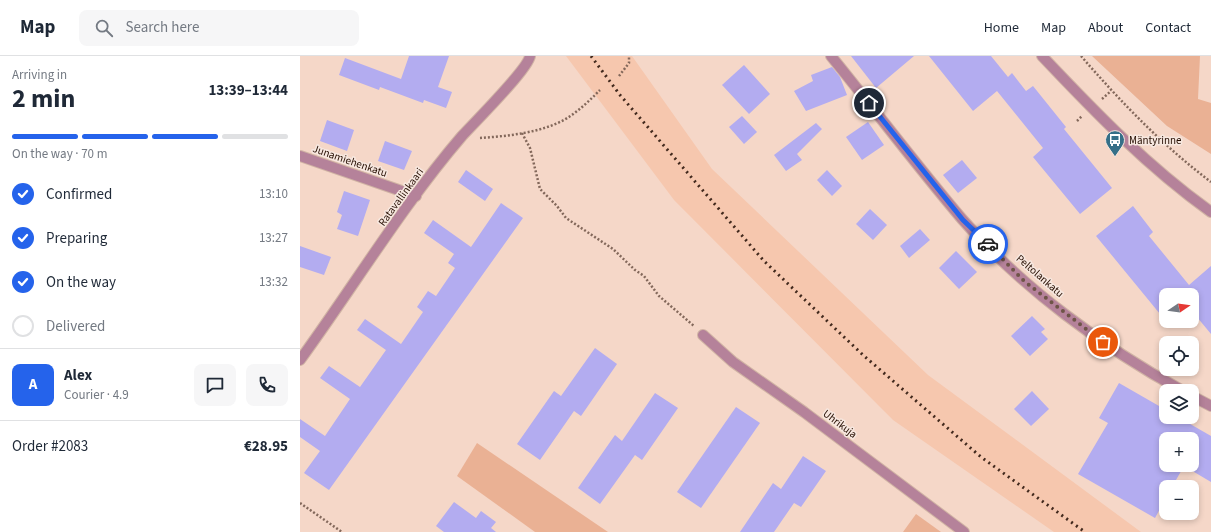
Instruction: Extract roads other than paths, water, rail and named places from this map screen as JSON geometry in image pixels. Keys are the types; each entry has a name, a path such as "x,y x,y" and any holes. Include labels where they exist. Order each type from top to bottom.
{"street":[{"name":"Ratavallinkaari","path":"300,360 416,196 461,137 522,70 530,56"},
{"name":"Peltolankatu","path":"831,56 963,220 1024,281 1091,334 1171,384"},
{"path":"1042,56 1091,108 1138,153 1211,212"},
{"name":"Junamiehenkatu","path":"300,156 416,196"},
{"name":"Uhrikuja","path":"703,335 733,362 804,412 964,532"},
{"path":"1199,400 1211,406"}],"railway":[{"path":"591,56 620,95 764,261 863,355 981,457 1085,532"}],"place":[{"name":"Mäntyrinne","path":"1115,157"}]}
